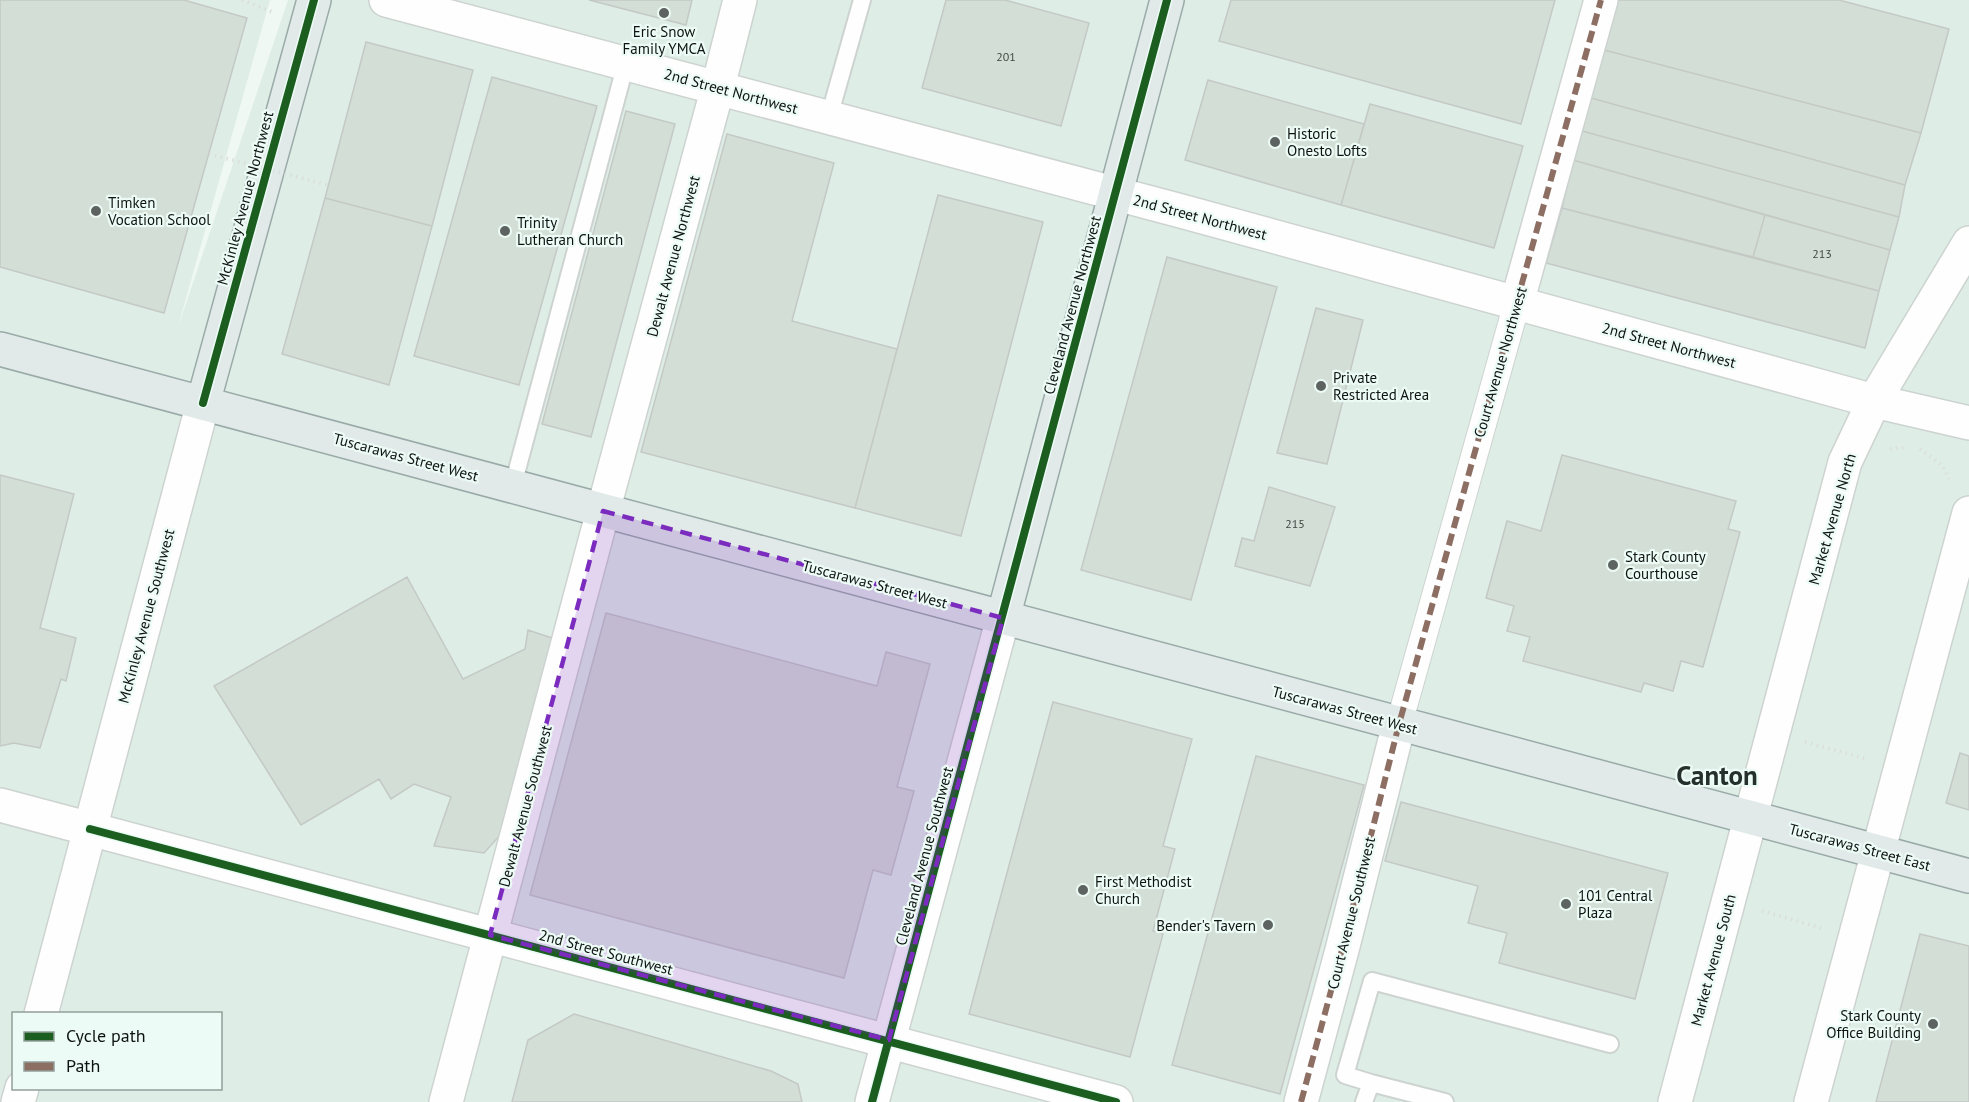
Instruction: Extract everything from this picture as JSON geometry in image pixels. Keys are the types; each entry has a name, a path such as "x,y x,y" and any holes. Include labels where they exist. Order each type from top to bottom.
{"main road":[{"name":"McKinley Avenue Northwest","path":"203,403 314,0"},
{"name":"Cleveland Avenue Northwest","path":"1003,618 1167,0"},
{"name":"Tuscarawas Street West","path":"0,349 1751,819"},
{"name":"Tuscarawas Street East","path":"1751,819 1969,876"}],"street":[{"name":"2nd Street Northwest","path":"386,0 1181,211 1874,401 1969,423"},
{"name":"Dewalt Avenue Northwest","path":"603,511 740,0"},
{"name":"Court Avenue Northwest","path":"1399,724 1601,0"},
{"name":"Market Avenue North","path":"1751,819 1845,462 1874,401 1969,243"},
{"name":"McKinley Avenue Southwest","path":"42,1012 203,403"},
{"name":"Dewalt Avenue Southwest","path":"446,1102 603,511"},
{"path":"1811,1102 1969,513"},
{"name":"Cleveland Avenue Southwest","path":"872,1102 1003,618"},
{"name":"Court Avenue Southwest","path":"1301,1102 1399,724"},
{"name":"2nd Street Southwest","path":"0,805 1116,1102"},
{"name":"Market Avenue South","path":"1675,1102 1751,819"}],"lane":[{"path":"829,117 862,0"},
{"path":"513,485 626,63"},
{"path":"1445,1102 1345,1075 1372,981 1610,1044"},
{"path":"1365,1102 1371,1083"}],"path":[{"path":"209,154 328,185"},
{"path":"1886,449 1911,447"},
{"path":"1917,448 1928,453 1942,465 1949,479"},
{"path":"1799,740 1878,762"},
{"path":"1751,908 1825,929"}],"highlighted area":[{"path":"603,511 1003,618 889,1040 490,935"}],"shaded area":[{"path":"0,0 270,0 178,327 288,0 1969,0 1969,1102 0,1102"}],"building":[{"name":"Timken Vocation School","path":"0,0 184,0 247,18 164,313 0,267"},
{"name":"Eric Snow Family YMCA","path":"589,0 692,0 686,25"},
{"path":"946,0 1005,0 1089,23 1061,126 922,88"},
{"path":"1231,0 1555,0 1521,124 1219,41"},
{"path":"1618,0 1839,0 1949,29 1921,133 1604,50"},
{"path":"366,42 473,70 432,226 325,198"},
{"path":"1604,50 1921,133 1905,185 1591,98"},
{"name":"Trinity Lutheran Church","path":"492,77 597,106 519,385 414,356"},
{"name":"Historic Onesto Lofts","path":"1208,80 1364,124 1341,205 1185,160"},
{"path":"1591,98 1905,185 1899,217 1582,131"},
{"path":"1370,104 1523,146 1494,248 1341,205"},
{"path":"626,111 675,124 591,437 542,424"},
{"path":"1582,131 1899,217 1890,250 1573,160"},
{"path":"727,134 834,163 792,321 897,349 855,508 641,452"},
{"path":"1573,160 1765,215 1753,257 1562,208"},
{"path":"938,195 1043,222 961,536 855,508"},
{"path":"325,198 432,226 389,385 282,354"},
{"path":"1562,208 1879,291 1865,348 1546,263"},
{"path":"1765,215 1890,250 1879,291 1753,257"},
{"path":"1167,257 1277,287 1191,600 1081,570"},
{"name":"Private Restricted Area","path":"1316,308 1363,320 1327,464 1277,453"},
{"name":"Stark County Courthouse","path":"1562,455 1736,501 1728,529 1740,532 1703,667 1681,661 1673,691 1644,683 1641,692 1523,661 1530,637 1507,631 1514,606 1486,598 1507,521 1541,531"},
{"path":"0,475 74,494 40,628 76,638 66,681 61,679 40,748 14,743 0,746"},
{"path":"1269,487 1335,507 1310,586 1235,566 1242,538 1254,541"},
{"path":"407,577 463,679 525,649 528,630 552,638 504,831 484,853 434,846 451,797 414,784 391,799 379,779 301,825 214,686"},
{"path":"606,613 877,686 886,652 930,664 897,787 914,791 891,875 873,870 844,978 530,895"},
{"name":"First Methodist Church","path":"1053,702 1192,739 1163,846 1175,849 1153,931 1163,934 1130,1057 969,1014"},
{"path":"1960,753 1969,756 1969,810 1946,803"},
{"name":"Bender's Tavern","path":"1256,756 1364,785 1280,1094 1172,1065"},
{"name":"101 Central Plaza","path":"1401,802 1668,873 1635,999 1499,963 1507,933 1468,923 1478,886 1385,861"},
{"name":"Stark County Office Building","path":"1920,934 1969,946 1969,1102 1876,1102"},
{"path":"574,1014 771,1071 798,1084 802,1102 512,1102 528,1040"}],"marked path":[{"path":"1301,1102 1399,724 1601,0"}],"cycle path":[{"path":"203,403 314,0"},
{"path":"872,1102 1167,0"},
{"path":"90,829 1116,1102"}],"place":[{"name":"Eric Snow Family YMCA","path":"664,13"},
{"name":"Historic Onesto Lofts","path":"1275,142"},
{"name":"Timken Vocation School","path":"96,211"},
{"name":"Trinity Lutheran Church","path":"505,231"},
{"name":"Private Restricted Area","path":"1321,386"},
{"name":"Stark County Courthouse","path":"1613,565"},
{"name":"First Methodist Church","path":"1083,890"},
{"name":"101 Central Plaza","path":"1566,904"},
{"name":"Bender's Tavern","path":"1268,925"},
{"name":"Stark County Office Building","path":"1933,1024"}],"district":[{"name":"Canton","path":"1717,775"}]}
